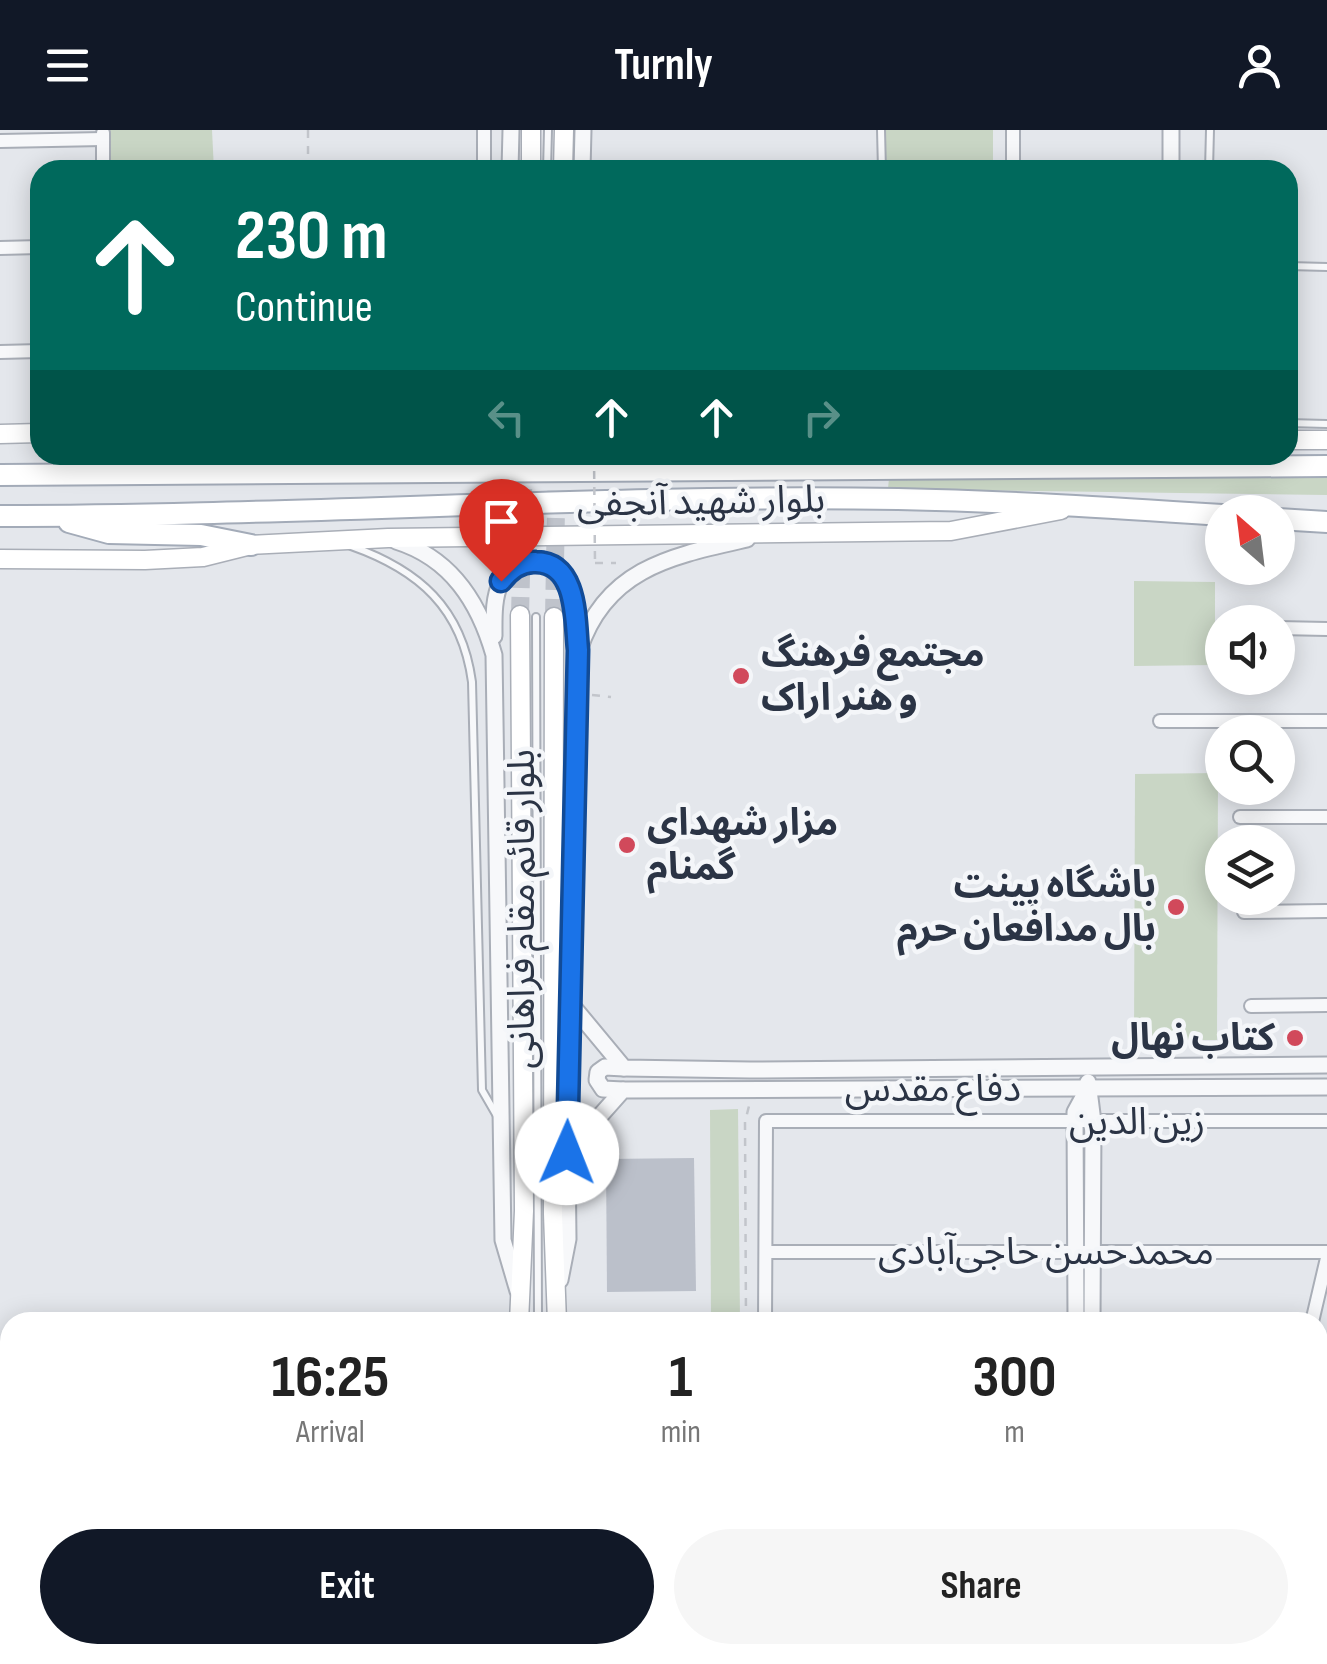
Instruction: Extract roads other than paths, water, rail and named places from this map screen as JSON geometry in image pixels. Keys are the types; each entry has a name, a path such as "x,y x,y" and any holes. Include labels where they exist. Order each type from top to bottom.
{"main road":[{"path":"530,160 531,130"},
{"path":"563,160 564,130"},
{"path":"0,434 30,433"},
{"path":"1298,440 1327,440"},
{"path":"47,475 74,465"},
{"name":"بلوار شهید آنجفی","path":"0,475 1327,466"},
{"name":"بلوار شهید آنجفی","path":"0,516 752,500 898,500 1205,514"},
{"path":"0,559 203,557 251,545 388,538 951,531 1081,506"},
{"path":"48,516 109,533 200,535 251,545"},
{"path":"1295,520 1327,522"},
{"name":"بلوار قائم مقام فراهانی","path":"537,616 557,1312"},
{"name":"بلوار قائم مقام فراهانی","path":"519,1312 537,616"}],"street":[{"path":"484,130 484,160"},
{"path":"510,160 511,130"},
{"path":"582,160 583,130"},
{"path":"1012,130 1012,160"},
{"path":"1171,130 1171,160"},
{"path":"0,141 103,134 103,160"},
{"path":"0,248 30,247"},
{"path":"0,352 30,351"},
{"path":"578,650 596,611 632,576 678,556 774,533"},
{"path":"388,538 420,550 460,582 478,609 494,654"},
{"path":"518,1292 503,1240 494,611 501,581 512,569 534,562 557,569 567,582 578,650 568,1239 558,1289"},
{"path":"1295,628 1327,629"},
{"path":"1160,721 1327,721"},
{"path":"1240,817 1327,817"},
{"path":"1295,911 1327,911"},
{"path":"570,1003 624,1068"},
{"path":"1250,1006 1327,1005"},
{"name":"دفاع مقدس","path":"624,1068 1327,1065"},
{"path":"624,1068 605,1067 596,1080 604,1090 624,1090"},
{"path":"1077,1312 1093,1122 1088,1088 1090,1067"},
{"name":"دفاع مقدس","path":"624,1090 1327,1087"},
{"path":"1088,1088 1076,1112 1076,1122 1091,1312"},
{"path":"567,1153 624,1090"},
{"name":"زین الدین","path":"766,1252 766,1121 1327,1121"},
{"path":"766,1252 766,1312"},
{"name":"محمدحسن حاجی‌آبادی","path":"766,1252 1084,1252 1326,1264"},
{"path":"1314,1312 1326,1264"}],"lane":[{"path":"547,160 548,130"},
{"path":"881,130 882,160"},
{"path":"1209,160 1210,130"},
{"path":"1298,266 1327,266"},
{"path":"1298,424 1327,424"},
{"path":"336,541 383,557 418,580 444,608 469,658 482,1090 502,1125"},
{"path":"537,616 538,1312"}],"tunnel":[{"path":"520,615 524,465"},
{"path":"554,617 557,465"}],"place":[{"name":"مجتمع فرهنگ و هنر اراک","path":"741,676"},
{"name":"مزار شهدای گمنام","path":"627,845"},
{"name":"باشگاه پینت بال مدافعان حرم","path":"1176,907"},
{"name":"کتاب نهال","path":"1295,1038"}]}
